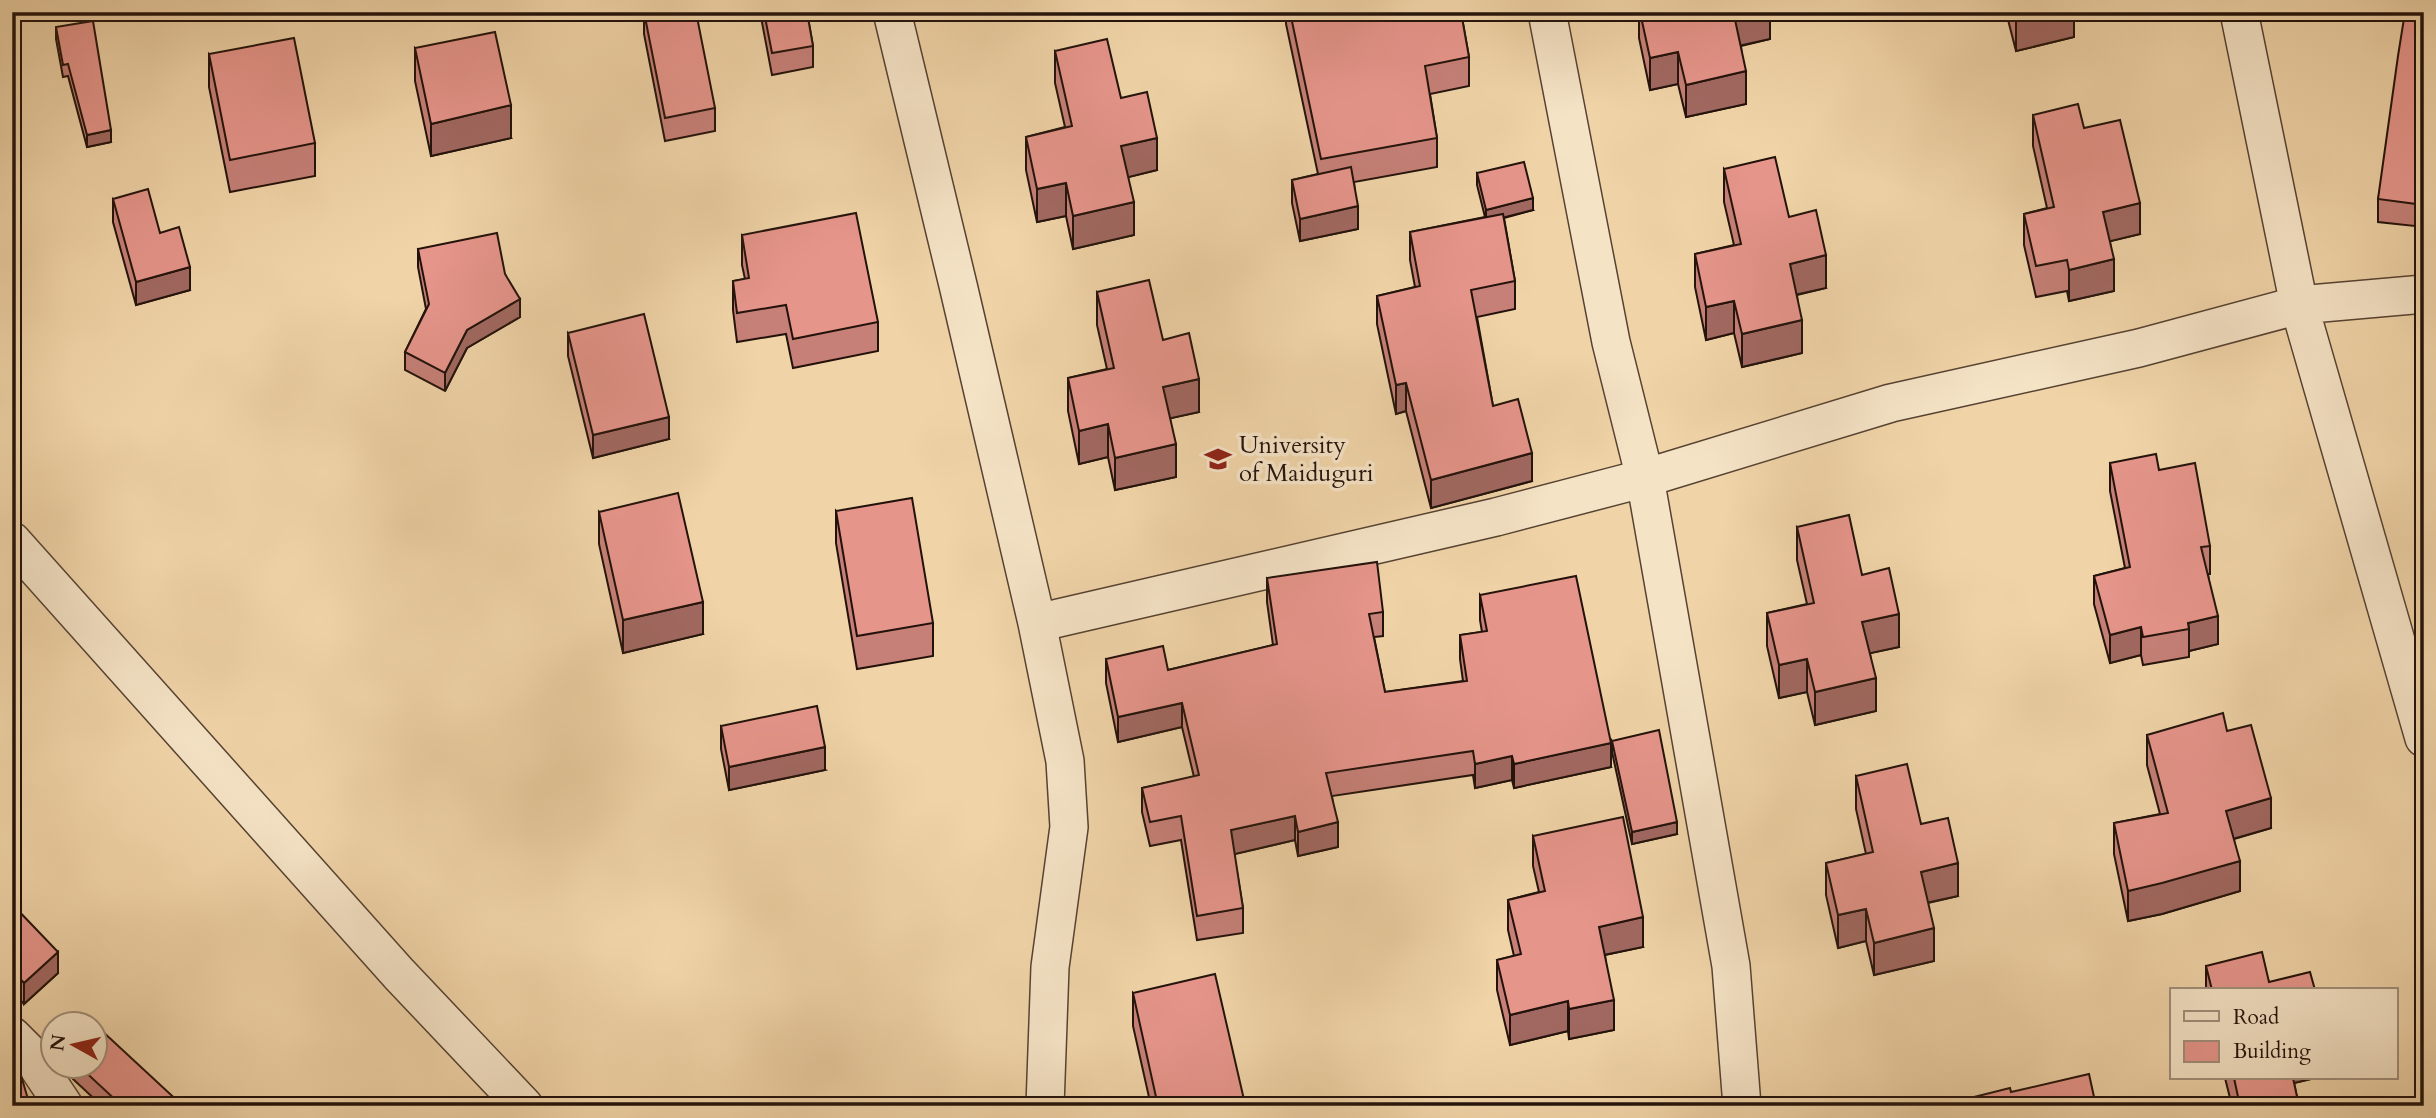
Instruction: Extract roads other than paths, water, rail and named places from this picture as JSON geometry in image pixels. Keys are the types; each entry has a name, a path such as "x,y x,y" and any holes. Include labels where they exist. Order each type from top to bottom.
{"street":[{"path":"892,12 1037,623 1065,761 1069,827 1050,967 1045,1106"},
{"path":"1547,12 1611,342 1646,478 1731,966 1742,1106"},
{"path":"2239,12 2299,305 2424,738"},
{"path":"1037,623 1496,517 1646,478 1891,404 2139,348 2299,305 2424,294"},
{"path":"12,541 400,974 524,1106"},
{"path":"12,1036 28,1052 64,1106"}],"place":[{"name":"University of Maiduguri","path":"1218,459"}]}
